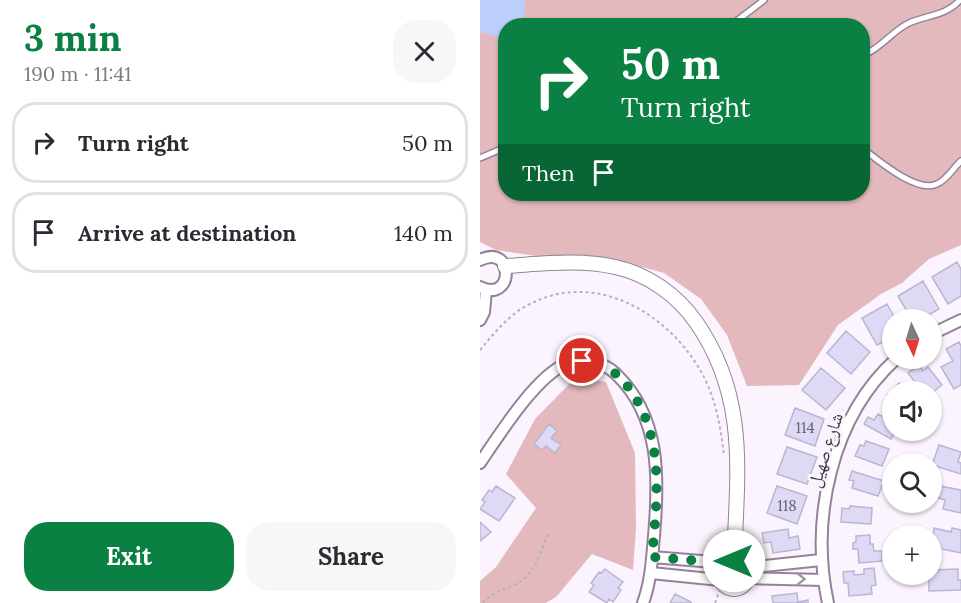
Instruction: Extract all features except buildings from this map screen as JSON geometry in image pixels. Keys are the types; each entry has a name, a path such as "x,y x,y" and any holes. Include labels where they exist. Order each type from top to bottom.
{"street":[{"path":"480,260 485,257 494,257 505,266 507,274 504,282 498,288 483,288 484,312 480,320"},
{"path":"505,266 551,263 614,267 634,273 655,283 689,312 719,361 728,385 733,412 737,463 734,567 740,588 651,573"},
{"path":"942,329 961,320"},
{"path":"480,463 531,393 553,371 567,363 582,361 598,363 612,370 624,381 646,418 653,440 656,461 657,493 651,573 643,603"},
{"name":"شارع صهيل","path":"828,603 821,560 826,498 833,467 855,409 887,369"},
{"path":"652,557 734,567 779,579 823,580"},
{"path":"719,602 724,584 720,570 821,560"},
{"path":"778,564 779,579"}],"lane":[{"path":"740,18 764,0"},
{"path":"870,53 906,25 948,11 960,0"},
{"path":"480,158 498,150"},
{"path":"870,154 911,182 924,186 931,186 943,180 961,161"}],"path":[{"path":"480,350 512,315 534,302 559,294 602,294 642,309 678,340 693,359 705,380 720,426 724,460"},
{"path":"483,603 499,590 522,581 528,576 548,534"},
{"path":"722,540 734,567"},
{"path":"720,603 724,584"}],"shaded area":[{"path":"480,0 961,0 961,245 929,259 902,283 881,294 838,325 799,385 747,386 727,335 701,299 664,273 616,260 536,256 496,250 480,242"},
{"path":"576,377 606,382 635,453 636,528 633,570 592,554 556,597 546,603 480,603 480,581 496,567 536,508 506,474 535,419"}],"water":[{"path":"480,0 525,0 525,12 522,18 498,18 498,37 480,32"}],"route":[{"path":"582,361 598,363 612,370 624,381 646,418 653,440 656,461 657,493 652,557 726,563 734,561"}]}
